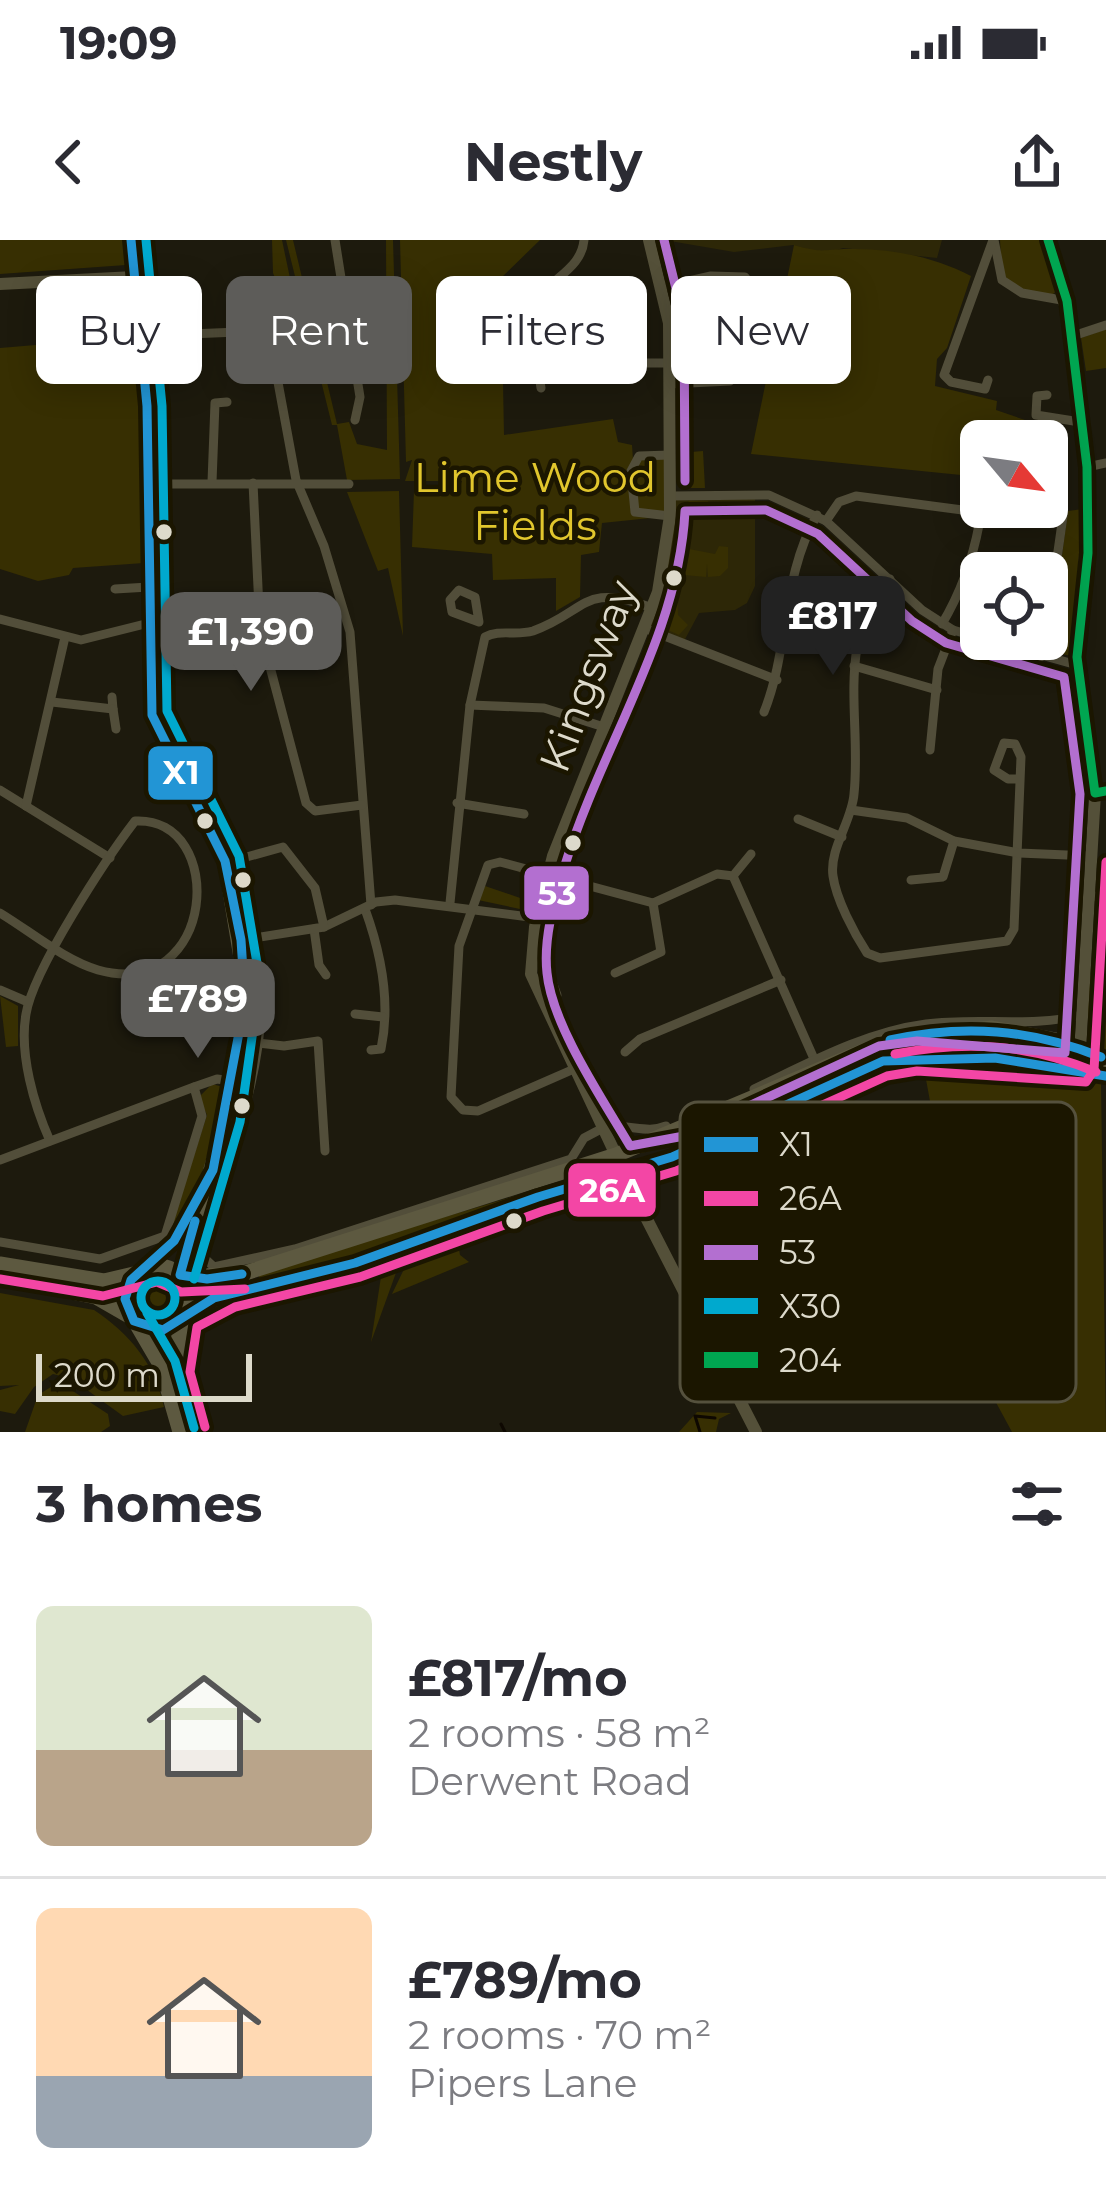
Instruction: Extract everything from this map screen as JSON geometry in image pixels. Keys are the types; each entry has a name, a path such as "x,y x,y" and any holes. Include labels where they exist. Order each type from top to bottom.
{"highway":[{"path":"130,240 134,276"},
{"path":"144,384 153,722 225,861 249,939 232,1081 213,1170 181,1276 190,1296 174,1362 191,1432"},
{"path":"753,1102 877,1044 913,1034 992,1028 1082,1049 1106,1060"},
{"path":"792,1102 883,1060 916,1056 1078,1069 1106,1076"},
{"path":"0,1277 96,1297 133,1319 164,1330 230,1293 355,1263 606,1177 622,1163 680,1136"},
{"path":"0,1264 104,1281 163,1266 181,1276 242,1274 539,1179 680,1152"},
{"path":"180,1432 161,1366 133,1319 126,1289 175,1241 213,1170"}],"street":[{"path":"335,240 360,397 355,420"},
{"path":"563,276 579,261 584,240"},
{"name":"Kingsway","path":"649,240 662,287 670,363 671,496 665,566 546,877 542,922 530,960 535,990 680,1284"},
{"path":"994,240 1002,280 1022,292 1067,302"},
{"path":"988,380 986,388 951,382 944,375 994,240"},
{"path":"1048,240 1067,302 1087,467 1088,553 1077,665 1101,792 1091,856 1078,1069"},
{"path":"662,287 731,276 745,277 753,287 730,381 669,384"},
{"path":"0,284 36,282"},
{"path":"1072,336 1106,325"},
{"path":"202,334 261,331 270,339 299,487 350,632 368,907 385,977 382,1048 371,1050"},
{"path":"647,363 670,363"},
{"path":"541,384 541,388"},
{"path":"1047,395 1036,395 1036,415 1080,422"},
{"path":"212,482 215,403 227,403"},
{"path":"670,455 639,456 631,480 635,512 670,516"},
{"path":"1087,467 1106,464"},
{"path":"253,483 260,629 306,803 315,811 362,805"},
{"path":"148,484 350,484"},
{"path":"671,496 769,495 821,518 942,624 960,633"},
{"path":"764,712 776,680 790,572 821,518 839,502 856,496 970,511 979,525 972,557 965,582 942,624"},
{"path":"890,579 860,621 854,666 851,810 833,879 862,947 880,958 1007,941 1014,929 1020,778"},
{"path":"115,589 149,587"},
{"path":"479,622 491,632 534,630 595,598 621,598 652,608"},
{"path":"0,619 91,640 149,623"},
{"path":"644,628 776,680"},
{"path":"930,750 939,660 953,631"},
{"path":"450,903 470,705 479,658 491,632"},
{"path":"26,806 65,637"},
{"path":"1054,660 1077,665"},
{"path":"854,666 937,690"},
{"path":"52,702 113,703 116,729"},
{"path":"470,705 544,708 604,728"},
{"path":"0,790 110,857"},
{"path":"457,803 524,814"},
{"path":"851,810 907,818 954,841 1019,853 1091,856"},
{"path":"0,913 58,948 92,968 125,974 160,961 190,934 200,902 191,861 172,836 139,819 110,857 58,948 28,1002 26,1055 50,1141"},
{"path":"798,819 842,836"},
{"path":"912,879 943,877 954,841"},
{"path":"198,1210 213,1213 259,1045 243,858 276,846 289,852 315,888 326,975"},
{"path":"734,876 751,854"},
{"path":"574,1069 478,1111 455,1103 459,946 494,862 653,903 717,874 734,876"},
{"path":"734,876 815,1061"},
{"path":"1090,896 1106,897"},
{"path":"249,939 319,928 395,899 472,906 542,922 543,957 552,992"},
{"path":"615,973 661,952 653,903"},
{"path":"625,1052 632,1042 781,980"},
{"path":"0,990 28,1002"},
{"path":"356,1015 383,1017"},
{"path":"721,1102 866,1038 926,1024 992,1020 1034,1025 1082,1016"},
{"path":"240,1041 259,1045 318,1037 325,1151"},
{"path":"0,1160 217,1079 232,1081"},
{"path":"0,1242 100,1259 165,1236 202,1116 194,1087"},
{"path":"188,1242 214,1268 295,1249 571,1160 584,1138 604,1129 624,1124 656,1130 680,1120"},
{"path":"606,1177 637,1200"},
{"path":"204,1432 189,1376 189,1340 198,1324 228,1303 230,1293"},
{"name":"Kingsway","path":"741,1402 756,1432"}],"shaded area":[{"path":"664,240 942,240 937,258 843,248 823,254 793,245 734,252"},
{"path":"755,495 755,586 747,603 735,610 699,613 683,643 644,628 658,592 671,496"}],"green space":[{"path":"0,240 123,240 126,265 0,274"},
{"path":"272,240 282,240 290,276 273,273"},
{"path":"286,240 293,240 302,276 295,276"},
{"path":"386,240 393,240 394,276 386,276"},
{"name":"Lime Wood Fields","path":"400,240 540,240 503,276 436,276 436,384 503,384 504,435 613,419 618,442 632,445 633,460 670,455 670,516 602,523 599,552 581,555 580,597 556,611 556,578 493,580 492,554 412,547 414,491 460,486 462,481 405,481 412,460 406,462 404,384 412,384 412,276 401,276"},
{"path":"1000,240 1045,240 1057,291 1049,297 1024,290 1002,275"},
{"path":"794,245 896,252 971,276 947,348 937,359 935,386 997,401 996,410 1025,420 960,420 960,475 751,454 765,384 851,384 851,276 788,276"},
{"path":"1106,329 1106,368 1086,371 1081,338"},
{"path":"36,345 36,384 142,384 144,563 73,568 69,575 38,581 0,569 0,348"},
{"path":"322,384 327,384 337,424 349,422 357,444 387,450 387,384 397,384 400,479 347,480 337,425 332,425"},
{"path":"703,451 705,488 687,488 677,482 678,453"},
{"path":"399,491 403,636 388,568 378,571 347,492"},
{"path":"689,501 708,501 708,510 692,515 684,548 715,554 719,546 728,547 728,568 720,576 708,577 707,564 706,577 673,574 679,514"},
{"path":"1083,509 1083,577 1071,656 1068,552 1062,552 1068,511"},
{"path":"677,588 678,615 688,625 679,635 661,627 658,616 667,589"},
{"path":"518,871 538,878 531,898 520,909 478,900 485,886 523,899 523,875"},
{"path":"1098,912 1104,914 1106,971 1094,963"},
{"path":"1106,973 1106,1052 1088,1044 1088,975"},
{"path":"0,996 18,1006 18,1046 6,1047"},
{"path":"968,1031 1070,1053 1066,1058 909,1050 881,1056 780,1102 753,1102 872,1049"},
{"path":"923,1063 1101,1082 1106,1432 1012,1432 996,1402 1076,1402 1076,1102 930,1102"},
{"path":"212,1084 223,1087 224,1094 210,1152 190,1206 167,1239 207,1115 199,1097"},
{"path":"680,1134 680,1145 636,1154"},
{"path":"595,1172 350,1257 261,1280 257,1273"},
{"path":"456,1232 460,1255 469,1262 392,1294 405,1267 401,1252"},
{"path":"395,1253 397,1270 371,1342 384,1257"},
{"path":"156,1275 173,1282 180,1299 173,1316 156,1323 139,1316 132,1299 139,1282"},
{"path":"0,1293 94,1310 139,1351 164,1407 123,1416 72,1379 53,1374 34,1387 15,1414 0,1411 0,1390 19,1385 0,1386"},
{"path":"59,1382 108,1414 110,1426 101,1432 25,1432 38,1395"},
{"path":"697,1412 731,1413 719,1419 716,1432 679,1432"}],"waterway":[{"path":"700,1432 695,1416 715,1418"},
{"path":"501,1424 505,1432"}],"transit line":[{"name":"X1","path":"131,240 147,406 152,715 225,861 241,940 245,1001 213,1170 174,1241 131,1280 125,1299 134,1321 163,1330 214,1298 355,1263 538,1197 680,1153"},
{"name":"X30","path":"146,240 162,406 167,711 239,856 260,981 240,1122 194,1279"},
{"name":"53","path":"664,240 684,321 685,481"},
{"name":"204","path":"1048,240 1067,301 1087,467 1088,553 1077,657 1095,793 1106,791"},
{"name":"53","path":"758,1102 879,1046 917,1041 1065,1053 1080,794 1064,677 946,643 912,621 818,534 766,510"},
{"name":"53","path":"680,1137 630,1146 558,1016 547,973 547,946 580,821 669,602 685,511 766,510"},
{"name":"26A","path":"829,1102 887,1076 917,1071 1086,1082 1094,1070 1106,862"},
{"name":"X1","path":"890,1040 944,1032 997,1032 1049,1040 1101,1057"},
{"name":"26A","path":"895,1054 997,1047 1046,1055 1096,1072"},
{"name":"X1","path":"793,1102 883,1061 995,1058 1106,1076"},
{"name":"26A","path":"205,1427 190,1372 197,1327 235,1307 360,1277 543,1211 680,1169"},
{"name":"X1","path":"195,1221 180,1275 207,1279 242,1274"},
{"name":"26A","path":"0,1279 103,1296 157,1282 181,1292 245,1289"},
{"name":"X30","path":"158,1281 170,1286 175,1298 170,1310 158,1315 146,1310 141,1298 146,1286 158,1281"},
{"name":"X30","path":"147,1313 175,1361 194,1428"}]}
